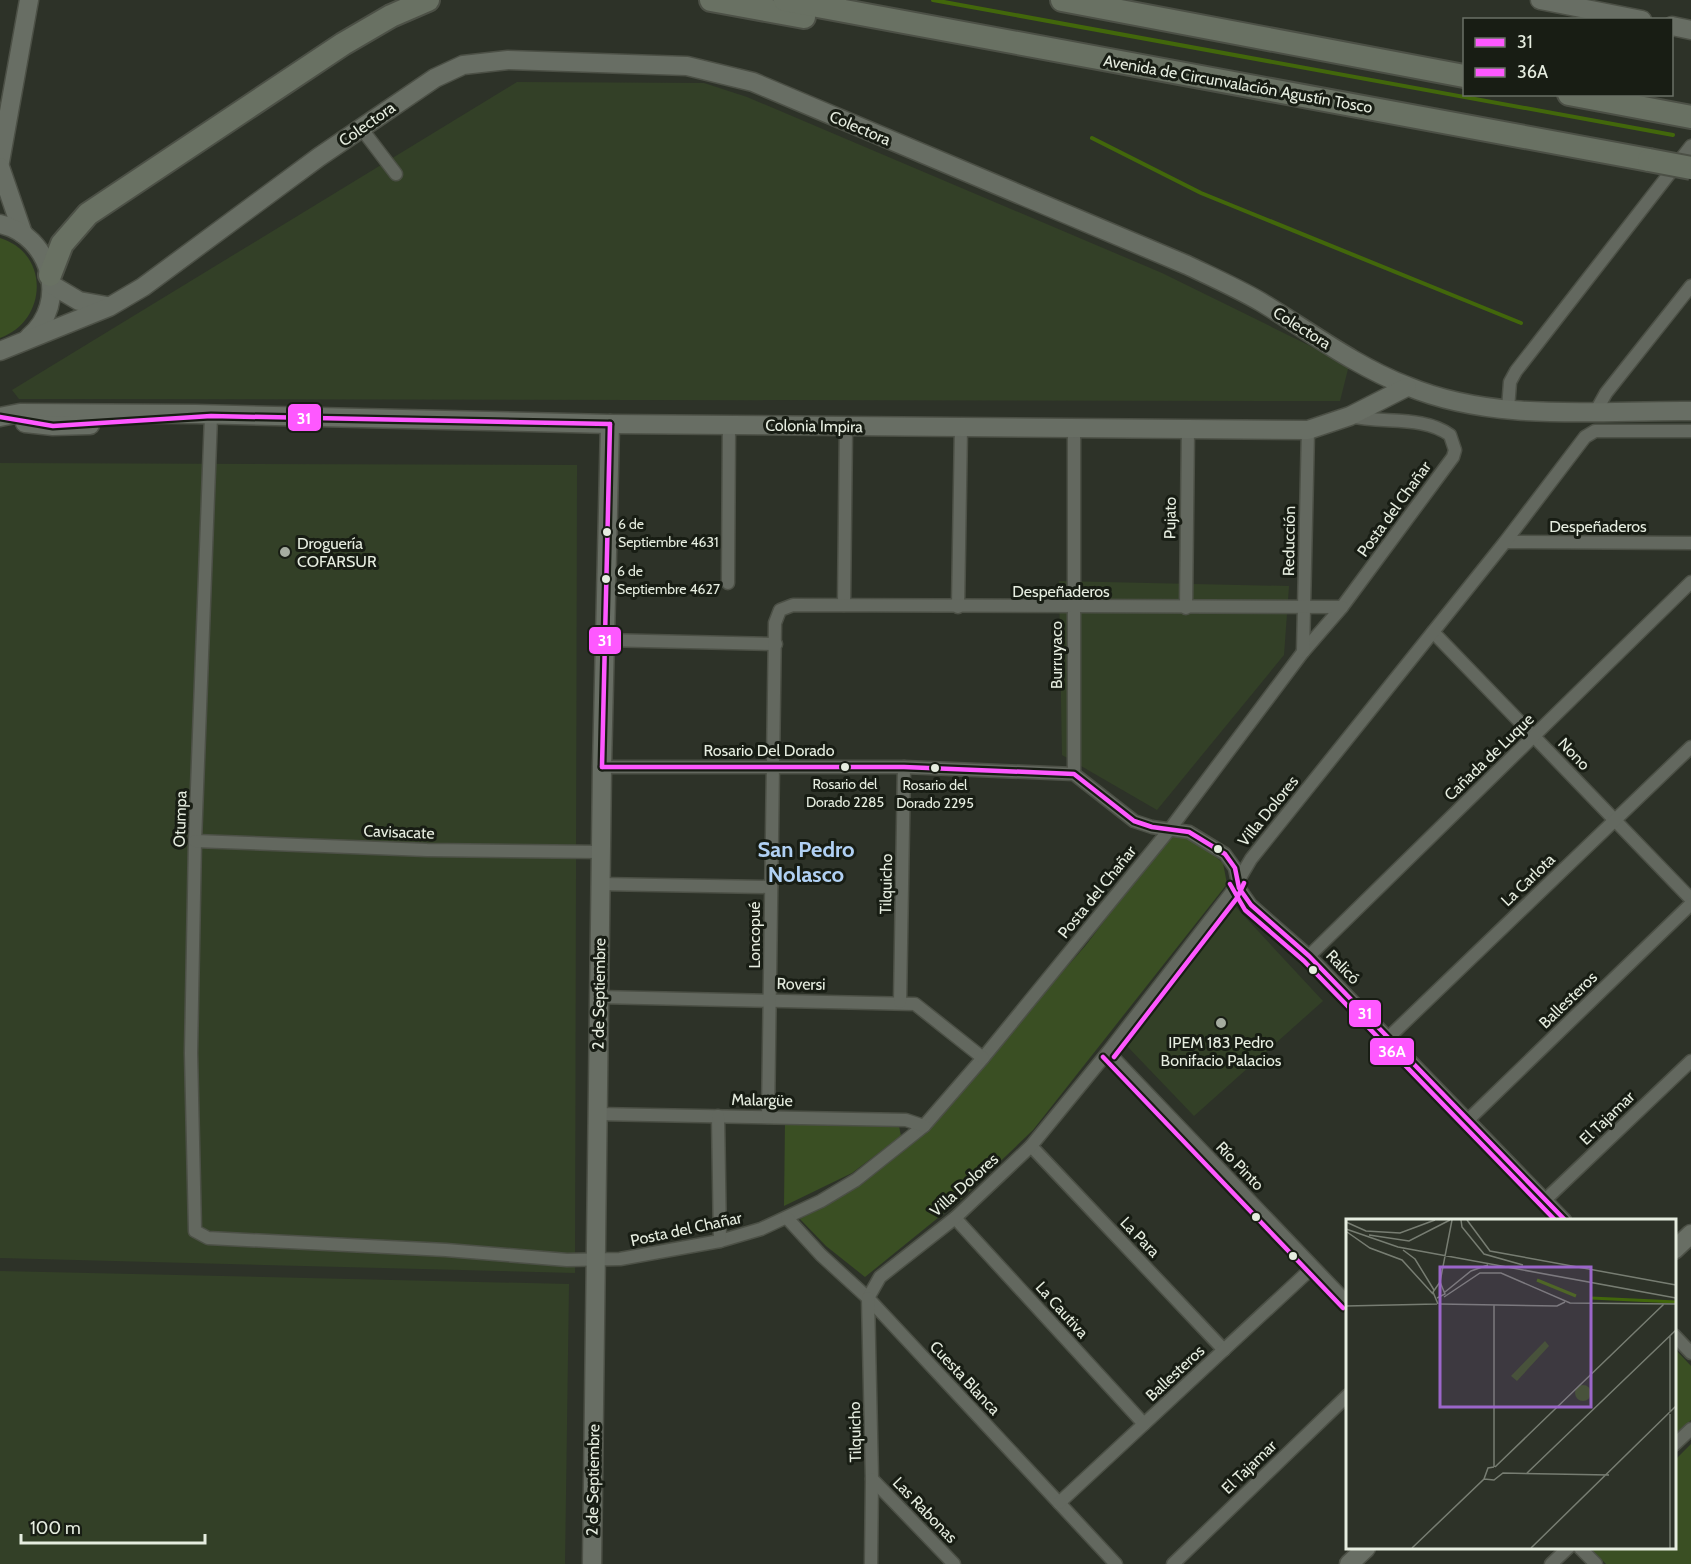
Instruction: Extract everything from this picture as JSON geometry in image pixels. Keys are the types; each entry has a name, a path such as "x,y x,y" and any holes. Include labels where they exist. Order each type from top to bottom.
{"highway":[{"path":"51,280 62,244 79,223 96,209 344,44 391,16 428,0"},
{"path":"711,0 1091,70 1235,84"},
{"name":"Avenida de Circunvalación Agustín Tosco","path":"785,0 1691,168"},
{"path":"1062,0 1463,76"},
{"path":"1580,96 1688,116"}],"street":[{"path":"0,162 29,0"},
{"path":"1540,0 1632,18"},
{"path":"1673,26 1691,30"},
{"name":"Colectora","path":"12,347 109,307 160,276 361,128 450,70 478,62 508,60 687,66 724,73 764,87 1218,279 1372,371 1407,387 1459,403 1508,409 1691,411"},
{"path":"361,128 396,174"},
{"path":"1508,409 1510,382 1516,371 1691,146"},
{"path":"0,167 23,234"},
{"path":"0,224 23,234 38,248 51,280 79,301 109,307"},
{"path":"0,368 12,347 45,316 51,280"},
{"path":"1596,411 1606,393 1691,286"},
{"name":"Colonia Impira","path":"1,417 20,413 610,424 1308,430 1350,416 1407,387"},
{"name":"Otumpa","path":"193,1223 191,1053 195,842 211,416"},
{"name":"Posta del Chañar","path":"193,1223 195,1231 208,1238 595,1261 665,1252 720,1241 787,1218 855,1180 924,1126 983,1058 1170,829 1303,652 1342,607 1453,458 1455,450 1450,435 1431,424 1370,421 1350,416"},
{"name":"2 de Septiembre","path":"592,1564 604,640 610,424"},
{"path":"728,583 729,425"},
{"path":"844,605 846,426"},
{"path":"958,607 961,427"},
{"name":"Burruyaco","path":"1074,428 1072,608 1074,774"},
{"name":"Pujato","path":"1186,608 1188,429"},
{"name":"Reducción","path":"1303,652 1308,430"},
{"name":"Villa Dolores","path":"868,1298 880,1278 955,1218 1031,1146 1108,1052 1231,893 1251,859 1505,542 1585,437 1595,431 1691,431"},
{"name":"Despeñaderos","path":"1505,542 1691,543"},
{"name":"Cañada de Luque","path":"1309,956 1691,582"},
{"name":"Despeñaderos","path":"780,610 793,605 1072,608 1342,607"},
{"name":"Loncopué","path":"768,1117 775,623 780,610"},
{"name":"Nono","path":"1432,632 1691,899"},
{"path":"604,640 776,644"},
{"name":"La Carlota","path":"1388,1038 1691,747"},
{"name":"Rosario Del Dorado","path":"602,767 904,767 1074,774"},
{"name":"Tilquicho","path":"900,1002 904,767"},
{"path":"1074,774 1134,820 1152,827 1170,829"},
{"name":"Ralicó","path":"1170,829 1189,832 1225,854 1235,868 1237,880 1251,905 1309,956 1563,1219"},
{"name":"Cavisacate","path":"195,842 427,850 601,852"},
{"path":"601,884 771,887"},
{"name":"Ballesteros","path":"1468,1120 1691,904"},
{"name":"Roversi","path":"599,997 915,1004 983,1058"},
{"name":"Río Pinto","path":"1108,1052 1346,1302"},
{"name":"El Tajamar","path":"1545,1200 1691,1060"},
{"name":"Malargüe","path":"598,1114 906,1120 924,1126"},
{"path":"718,1116 720,1241"},
{"name":"La Para","path":"1031,1146 1224,1350"},
{"name":"Cuesta Blanca","path":"787,1218 821,1255 868,1298 1116,1564"},
{"name":"La Cautiva","path":"955,1218 1144,1424"},
{"path":"1676,1248 1691,1234"},
{"name":"Ballesteros","path":"1059,1503 1313,1267"},
{"name":"Tilquicho","path":"868,1298 872,1479 871,1564"},
{"path":"1676,1337 1691,1353"},
{"name":"El Tajamar","path":"1173,1564 1346,1396"},
{"path":"1676,1443 1691,1429"},
{"name":"Las Rabonas","path":"872,1479 954,1564"},
{"path":"1349,1564 1365,1549"},
{"path":"1551,1564 1567,1549"},
{"path":"1581,1549 1596,1564"}],"shaded area":[{"path":"517,82 704,83 747,97 1162,273 1349,365 1340,401 19,399 12,390"},
{"path":"0,238 16,246 28,258 35,272 37,287 34,303 27,317 16,329 0,338"},
{"path":"0,463 577,465 575,1273 0,1258"},
{"path":"1059,581 1289,586 1284,655 1157,810 1062,755"},
{"path":"1173,830 1201,845 1223,863 1227,884 1033,1130 960,1200 865,1277 826,1246 800,1219 861,1185 931,1123 1086,945"},
{"name":"IPEM 183 Pedro Bonifacio Palacios","path":"1233,904 1323,1001 1194,1116 1126,1045"},
{"path":"785,1121 899,1126 901,1136 852,1173 784,1206"},
{"path":"0,1271 569,1284 565,1564 0,1564"},
{"path":"1676,1350 1691,1366 1691,1420 1676,1435"},
{"path":"1691,1444 1691,1564 1606,1564 1591,1549 1676,1549 1676,1459"}],"waterway":[{"path":"933,0 1673,135"},
{"path":"1092,138 1201,193 1521,323"}],"transit line":[{"name":"31","path":"0,417 53,426 211,416 610,424"},
{"name":"31","path":"602,767 610,424"},
{"name":"31","path":"602,767 904,767 1074,774 1134,821 1152,827 1189,832 1225,854 1235,868 1239,888 1251,905 1309,956 1564,1219"},
{"name":"36A","path":"1114,1057 1237,898 1244,883"},
{"name":"36A","path":"1230,884 1245,910 1304,961 1554,1219"},
{"name":"36A","path":"1103,1057 1343,1308"}],"place":[{"name":"6 de Septiembre 4631","path":"607,532"},
{"name":"Droguería COFARSUR","path":"285,552"},
{"name":"6 de Septiembre 4627","path":"606,579"},
{"name":"Rosario del Dorado 2285","path":"845,767"},
{"name":"Rosario del Dorado 2295","path":"935,768"},
{"name":"IPEM 183 Pedro Bonifacio Palacios","path":"1221,1023"}],"district":[{"name":"San Pedro Nolasco","path":"806,862"}]}
